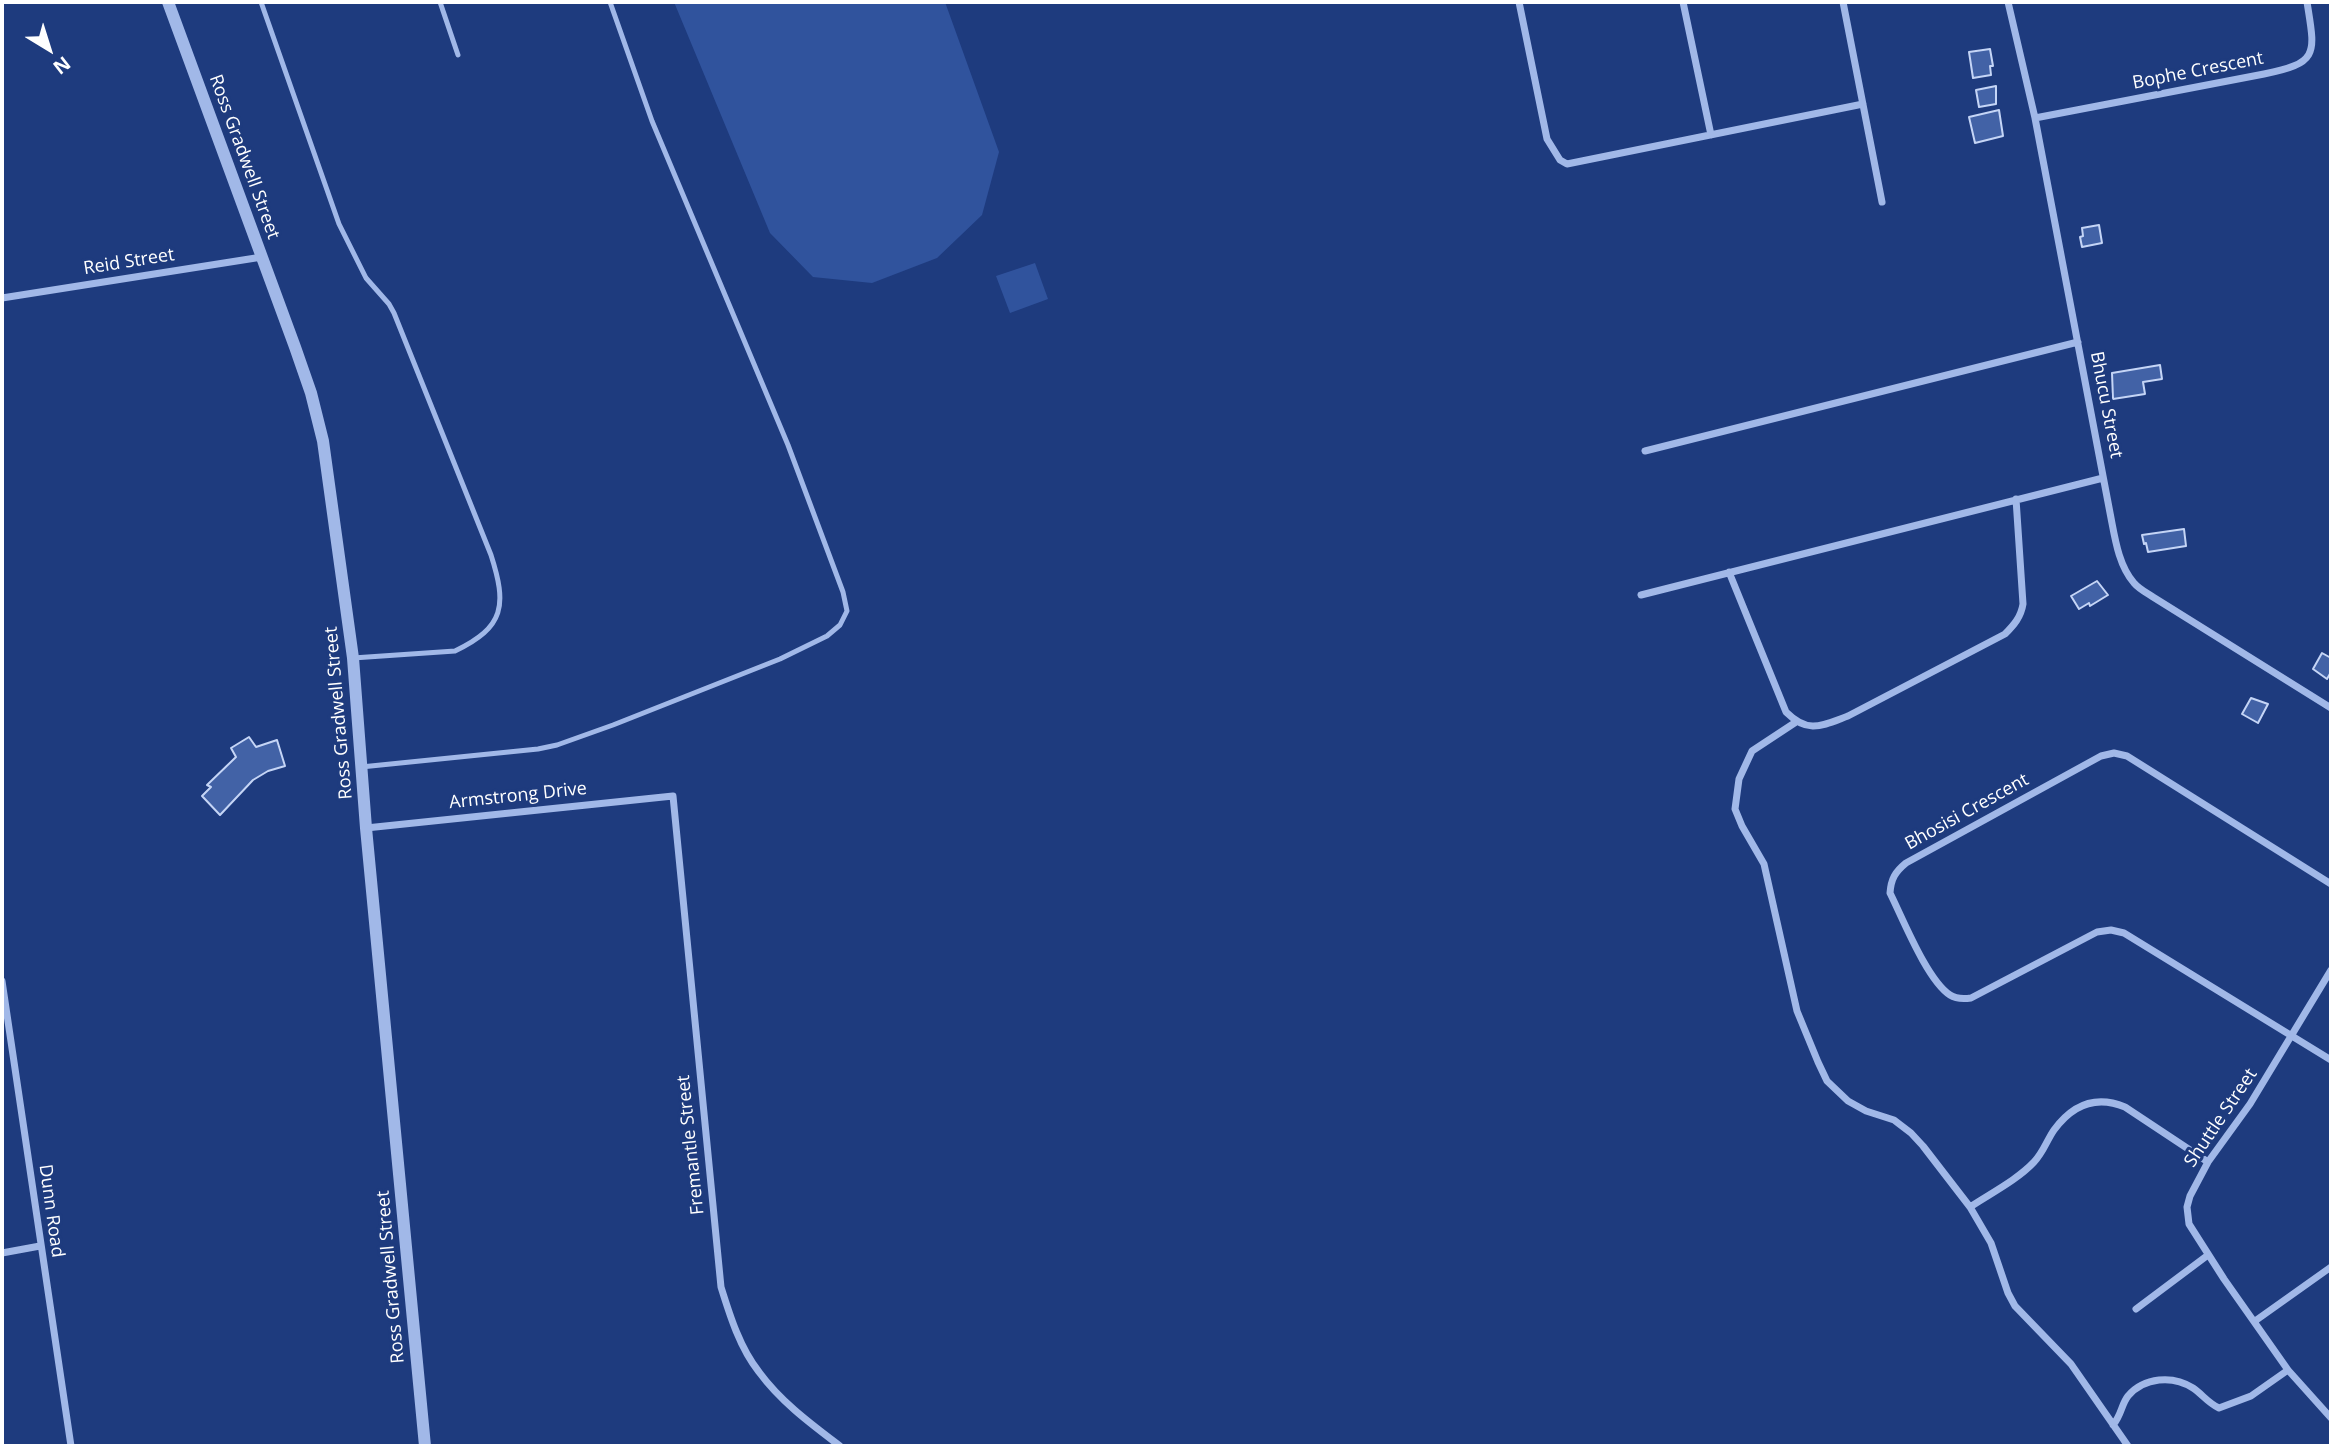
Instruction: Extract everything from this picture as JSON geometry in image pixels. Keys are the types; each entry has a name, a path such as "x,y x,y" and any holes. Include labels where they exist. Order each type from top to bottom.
{"street":[{"name":"Ross Gradwell Street","path":"168,2 311,393 323,441 353,658 366,828 425,1446"},
{"path":"1519,2 1547,139 1560,160 1567,164 1863,104"},
{"path":"1683,2 1711,135"},
{"path":"1843,2 1882,202"},
{"name":"Bhucu Street","path":"2008,2 2035,118 2117,547 2135,584 2331,708"},
{"name":"Bophe Crescent","path":"2035,118 2298,66 2307,57 2313,44 2307,2"},
{"name":"Reid Street","path":"2,298 262,257"},
{"path":"1645,451 2078,342"},
{"path":"1642,595 2104,478"},
{"path":"1729,572 1786,712 1806,727 1825,725 1848,716 2005,634 2015,624 2022,613 2023,604 2017,499"},
{"path":"1796,722 1752,751 1736,788 1735,808 1764,864 1797,1011 1827,1081 1848,1101 1866,1111 1894,1120 1911,1133 1970,1207 1991,1243 2015,1306 2061,1352 2128,1446"},
{"name":"Bhosisi Crescent","path":"2292,1036 2124,933 2110,930 2097,932 1971,998 1950,996 1935,981 1890,894 1891,882 1895,872 1906,863 2101,756 2114,753 2127,756 2331,884"},
{"name":"Armstrong Drive","path":"366,828 673,796"},
{"name":"Fremantle Street","path":"673,796 721,1287 730,1317 757,1371 783,1401 840,1446"},
{"name":"Shuttle Street","path":"2331,970 2250,1104 2208,1162 2194,1187 2187,1207 2189,1224 2208,1255 2288,1370 2331,1418"},
{"name":"Dunn Road","path":"2,981 71,1446"},
{"path":"2292,1036 2331,1060"},
{"path":"1970,1207 2032,1164 2061,1122 2072,1110 2085,1103 2112,1101 2126,1107 2208,1162"},
{"path":"2,1253 40,1246"},
{"path":"2136,1309 2208,1255"},
{"path":"2255,1321 2331,1267"},
{"path":"2113,1425 2121,1414 2125,1399 2142,1385 2152,1381 2180,1381 2219,1408 2250,1396 2288,1370"}],"lane":[{"path":"261,2 339,223 366,278 394,313 500,581 499,614 493,624 469,644 455,651 353,658"},
{"path":"440,2 458,55"},
{"path":"362,767 512,753 557,745 780,659 827,636 840,625 847,611 843,592 788,445 652,121 610,2"}],"shaded area":[{"path":"674,2 945,2 999,152 982,215 937,258 872,283 813,277 770,233"},
{"path":"1035,263 1048,299 1010,313 996,276"}],"building":[{"path":"1990,49 1993,66 1990,66 1991,75 1973,78 1969,52"},
{"path":"1996,86 1996,104 1979,107 1976,90"},
{"path":"1999,110 2003,136 1975,143 1969,117"},
{"path":"2099,225 2102,243 2082,247 2082,228"},
{"path":"2160,365 2162,379 2143,382 2145,394 2113,399 2112,373"},
{"path":"2184,529 2186,546 2148,552 2146,543 2144,544 2142,535"},
{"path":"2097,581 2108,595 2079,609 2071,596"},
{"path":"2322,653 2331,658 2331,672 2327,679 2313,669"},
{"path":"2251,698 2268,704 2258,723 2242,714"},
{"path":"249,737 256,747 277,740 285,766 268,771 253,780 220,815 202,796 211,787 207,785 236,757 231,748"}]}
